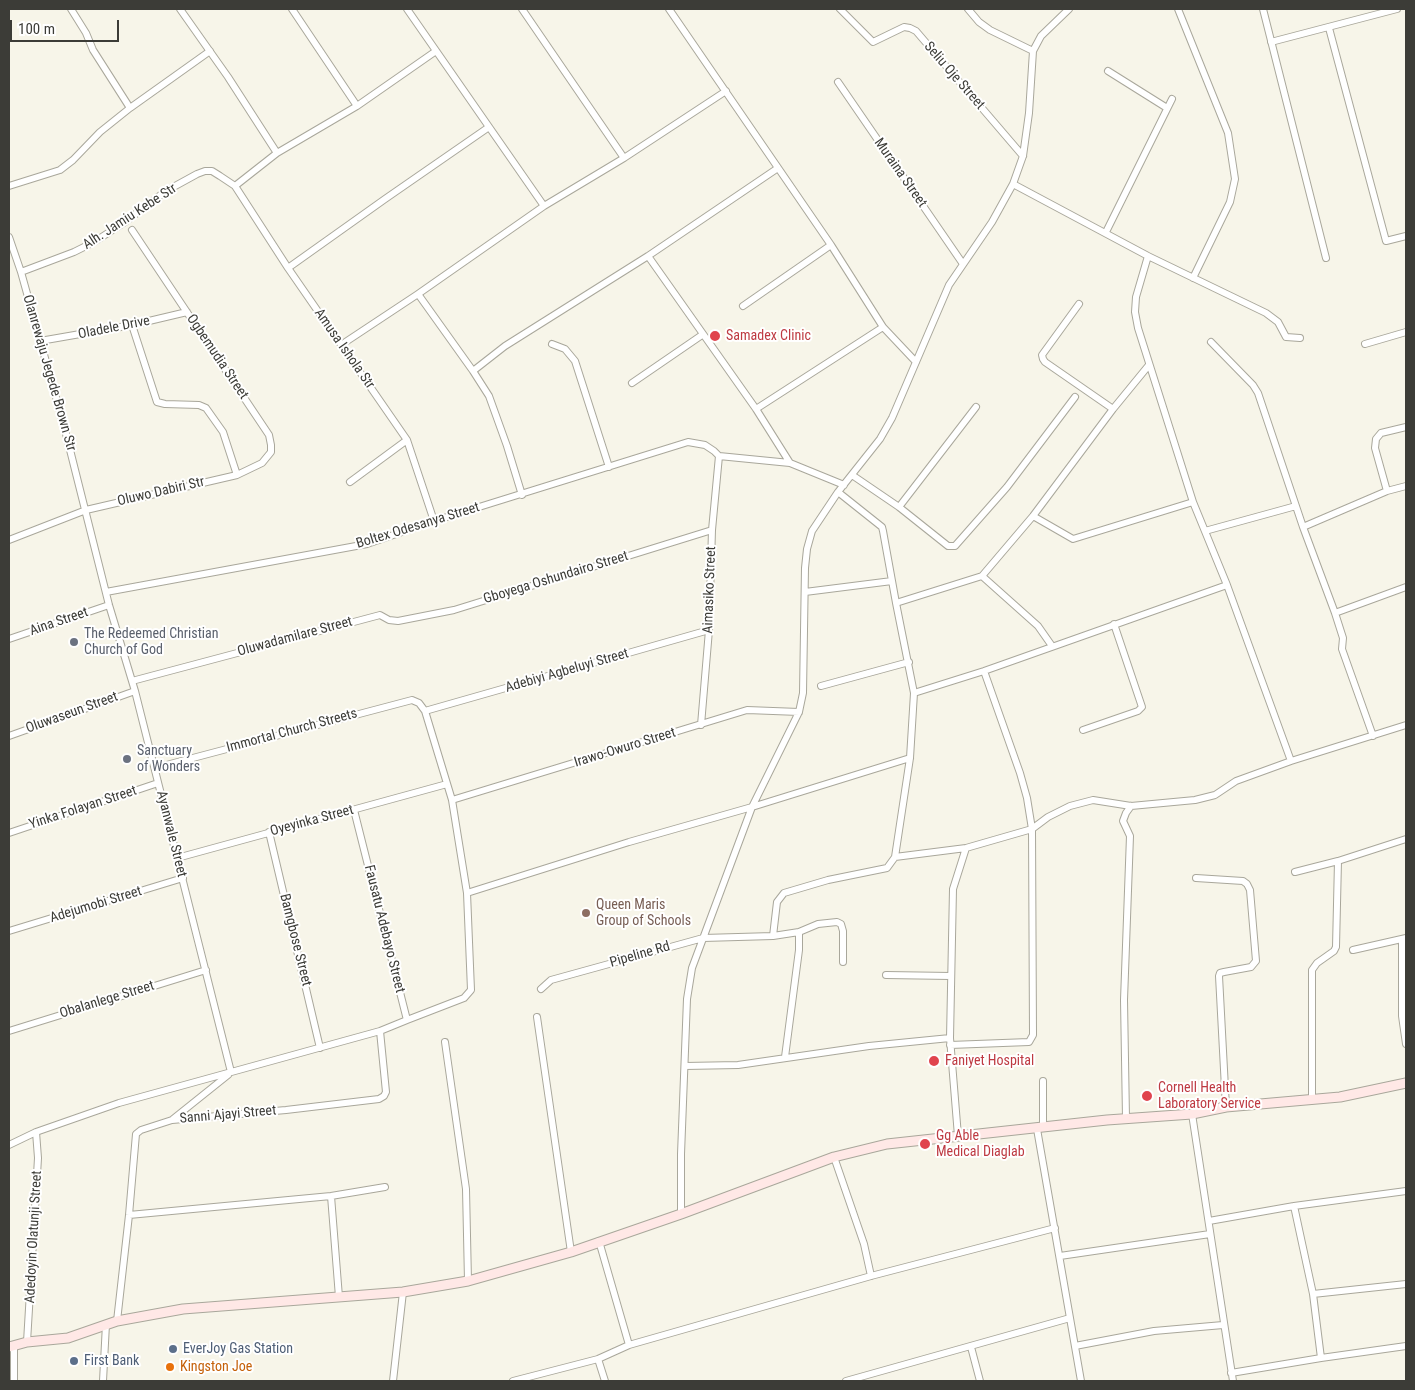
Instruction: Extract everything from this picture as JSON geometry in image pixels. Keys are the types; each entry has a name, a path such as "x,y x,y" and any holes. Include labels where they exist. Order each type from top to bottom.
{"main road":[{"path":"12,1346 27,1342 68,1338 117,1321 208,1306 403,1292 468,1281 570,1252 834,1158 887,1144 1126,1118 1192,1114 1226,1107 1340,1097 1406,1083"}],"street":[{"path":"71,9 86,33 93,50 130,108"},
{"path":"180,9 277,153"},
{"path":"292,9 357,106"},
{"path":"407,9 544,206"},
{"path":"532,9 524,11 624,158"},
{"path":"669,9 830,245 883,327 916,362"},
{"name":"Seliu Oje Street","path":"840,9 873,42 904,27 916,31 1023,156"},
{"path":"968,9 979,22 990,30 1033,51"},
{"path":"681,1214 681,1154 687,999 692,968 752,807 799,712 803,693 807,549 812,530 838,492 880,439 892,418 949,285 992,222 1013,184 1023,156 1033,51 1041,36 1069,9"},
{"path":"1178,9 1228,133 1235,179 1230,202 1193,278"},
{"path":"1263,9 1326,258"},
{"path":"1271,42 1397,9"},
{"path":"1329,28 1386,241 1406,236"},
{"path":"9,186 60,170 73,160 100,132 130,108 210,51"},
{"path":"235,186 277,153 357,106 436,51"},
{"path":"1108,71 1167,108"},
{"name":"Muraina Street","path":"838,82 963,264"},
{"path":"341,345 544,206 624,158 726,91"},
{"path":"1106,232 1172,99"},
{"path":"288,268 489,127"},
{"path":"473,371 505,346 648,256 778,168"},
{"name":"Alh. Jamiu Kebe Str","path":"21,272 74,252 94,242 125,222 166,191 197,174 212,171 235,186"},
{"path":"1013,184 1148,256 1273,317 1286,337 1300,338"},
{"name":"Amusa Ishola Str","path":"235,186 288,268 407,440 434,521"},
{"name":"Ogbemudia Street","path":"132,230 269,435 271,452 268,457 262,463 237,475"},
{"name":"Olanrewaju Jegede Brown Str","path":"9,237 21,272 86,510"},
{"path":"743,306 830,245"},
{"path":"648,256 756,409 790,463"},
{"path":"1148,256 1136,297 1135,312 1138,328 1193,502 1227,585 1291,761"},
{"path":"418,294 489,396 522,495"},
{"path":"1080,304 1042,355 1043,359 1113,409"},
{"name":"Oladele Drive","path":"40,341 132,325 187,312"},
{"path":"132,325 157,402 199,405 206,408 223,432 237,475"},
{"path":"756,409 883,327"},
{"path":"1365,344 1406,332"},
{"path":"632,384 702,335"},
{"path":"1211,342 1253,384 1258,393 1303,527 1335,613 1343,638 1342,649 1373,736"},
{"path":"552,344 565,349 574,360 609,467"},
{"path":"896,603 982,576 1033,516 1113,409 1149,365"},
{"path":"852,475 898,507 948,546 955,546 1007,487 1075,397"},
{"path":"898,507 976,407"},
{"path":"1387,491 1375,448 1376,440 1380,433 1406,427"},
{"path":"350,482 407,440"},
{"name":"Boltex Odesanya Street","path":"106,592 367,544 434,521 688,442 705,445 719,456"},
{"path":"719,456 790,463 844,485"},
{"name":"Aimasiko Street","path":"701,725 709,630 712,530 719,456"},
{"name":"Oluwo Dabiri Str","path":"9,540 86,510 237,475"},
{"path":"1303,527 1387,491 1406,486"},
{"path":"773,936 777,902 784,893 828,880 887,868 895,857 910,758 914,693 882,528 838,492"},
{"path":"1033,516 1073,539 1193,502"},
{"path":"1205,531 1296,506"},
{"name":"Ayanwale Street","path":"86,510 109,605 135,691 155,768 231,1072"},
{"name":"Gboyega Oshundairo Street","path":"398,621 454,610 712,530"},
{"path":"982,576 1038,626 1052,646"},
{"path":"805,592 892,581"},
{"path":"914,693 984,671 1227,585"},
{"path":"1335,613 1406,587"},
{"name":"Aina Street","path":"9,639 109,605"},
{"name":"Oluwadamilare Street","path":"132,681 380,615 389,620 398,621"},
{"path":"1083,730 1138,711 1142,707 1114,624"},
{"name":"Adebiyi Agbeluyi Street","path":"425,712 709,630"},
{"path":"821,686 908,662"},
{"path":"685,1066 738,1065 869,1046 950,1041 1028,1042 1032,1038 1032,829 1027,798 1020,773 984,671"},
{"name":"Oluwaseun Street","path":"9,736 135,691"},
{"name":"Immortal Church Streets","path":"155,768 412,700 418,703 425,712"},
{"name":"Irawo-Owuro Street","path":"452,800 747,710 799,712"},
{"path":"9,1144 36,1132 119,1103 380,1031 464,998 471,990 467,893 452,800 425,712"},
{"path":"895,857 966,848 1032,829 1048,817 1070,806 1093,800 1131,806 1196,800 1215,796 1236,781 1291,761 1406,725"},
{"path":"467,893 629,842 752,807 910,758"},
{"name":"Yinka Folayan Street","path":"9,833 158,783"},
{"name":"Oyeyinka Street","path":"177,858 447,784"},
{"path":"1126,1118 1124,1000 1130,836 1123,821 1131,806"},
{"name":"Fausatu Adebayo Street","path":"354,810 407,1020"},
{"name":"Bamgbose Street","path":"269,832 320,1048"},
{"path":"1295,872 1338,861 1406,839"},
{"path":"958,1136 950,1041 953,889 966,848"},
{"path":"1312,1099 1312,970 1317,963 1334,951 1336,947 1338,861"},
{"name":"Adejumobi Street","path":"9,931 182,878"},
{"path":"1196,878 1243,881 1250,890 1256,961 1251,967 1224,972 1219,976 1226,1107"},
{"name":"Pipeline Rd","path":"541,989 551,980 703,938 773,936 799,932 818,924 832,921 842,924 842,962"},
{"path":"785,1057 799,950 799,932"},
{"path":"1353,950 1404,939 1402,1016 1406,1044"},
{"name":"Obalanlege Street","path":"9,1031 206,970"},
{"path":"886,975 951,976"},
{"path":"537,1017 570,1252"},
{"name":"Sanni Ajayi Street","path":"117,1321 136,1134 141,1130 172,1120 286,1110 384,1096 386,1092 380,1031"},
{"path":"445,1042 466,1188 468,1281"},
{"path":"172,1120 231,1072"},
{"path":"1043,1081 1040,1128 1081,1381"},
{"path":"1192,1114 1233,1381"},
{"name":"Adedoyin Olatunji Street","path":"27,1342 38,1158 36,1132"},
{"path":"834,1158 864,1244 871,1276"},
{"path":"129,1216 331,1196 385,1187"},
{"path":"1209,1221 1294,1206 1406,1191"},
{"path":"331,1196 339,1297"},
{"path":"1294,1206 1314,1294 1321,1358"},
{"path":"513,1381 598,1359 629,1344 871,1276 1055,1228"},
{"path":"1060,1256 1210,1234"},
{"path":"599,1241 629,1344"},
{"path":"1314,1294 1406,1284"},
{"path":"393,1381 403,1292"},
{"path":"846,1381 1070,1318"},
{"path":"102,1381 106,1324"},
{"path":"1075,1346 1154,1330 1223,1324"},
{"path":"12,1346 14,1381"},
{"path":"1232,1373 1406,1346"},
{"path":"971,1347 980,1381"},
{"path":"598,1359 604,1381"}],"place":[{"name":"Samadex Clinic","path":"715,336"},
{"name":"The Redeemed Christian Church of God","path":"74,642"},
{"name":"Sanctuary of Wonders","path":"127,759"},
{"name":"Queen Maris Group of Schools","path":"586,913"},
{"name":"Faniyet Hospital","path":"934,1061"},
{"name":"Cornell Health Laboratory Service","path":"1147,1096"},
{"name":"Gg Able Medical Diaglab","path":"925,1144"},
{"name":"EverJoy Gas Station","path":"173,1349"},
{"name":"First Bank","path":"74,1361"},
{"name":"Kingston Joe","path":"170,1367"}]}
